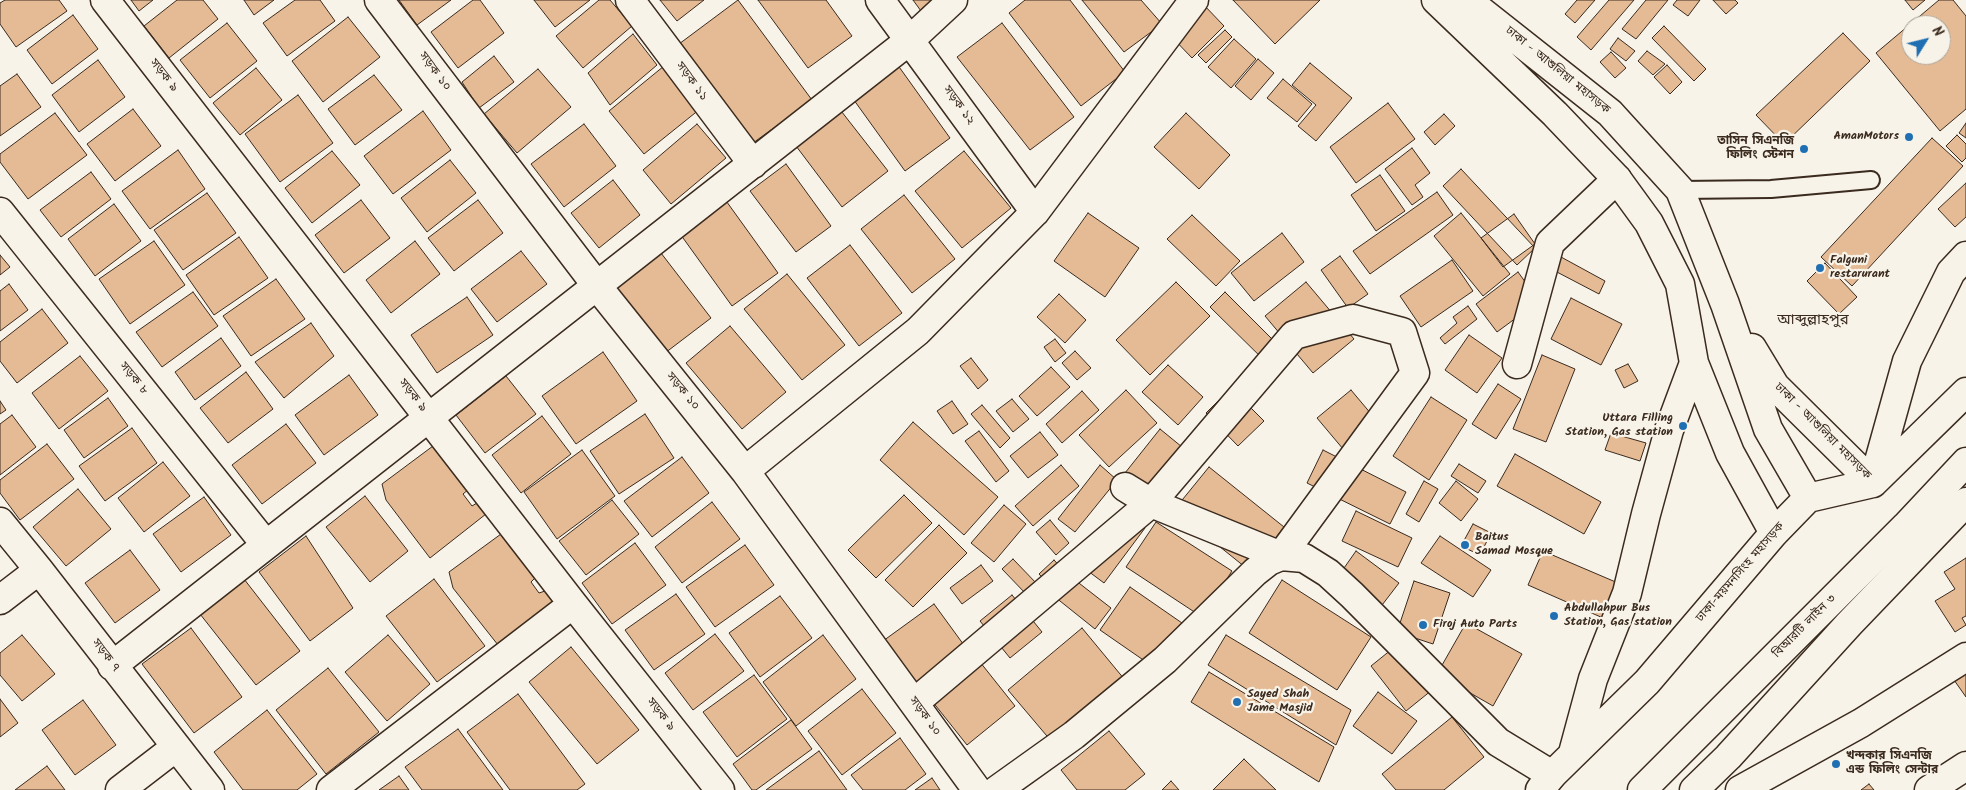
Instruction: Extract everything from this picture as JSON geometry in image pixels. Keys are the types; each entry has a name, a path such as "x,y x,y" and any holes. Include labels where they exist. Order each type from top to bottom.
{"main road":[{"name":"সড়ক ৯","path":"105,0 573,604 720,790"},
{"name":"সড়ক ১০","path":"379,0 597,286 745,471 977,790"},
{"name":"সড়ক ১১","path":"630,0 753,164"},
{"name":"সড়ক ১২","path":"880,0 1034,212"},
{"path":"112,666 910,40 953,0"},
{"path":"745,471 918,331 1034,212 1194,0"},
{"path":"1436,0 1555,114 1617,179 1649,223 1680,284 1694,363 1730,452 1774,534"},
{"name":"ঢাকা - আশুলিয়া মহাসড়ক","path":"1467,0 1610,113 1680,190 1725,304 1768,429 1808,498"},
{"path":"1517,364 1550,243 1617,179"},
{"name":"সড়ক ৮","path":"0,212 266,546"},
{"path":"1873,483 1907,361 1950,272 1966,256"},
{"name":"ঢাকা - আশুলিয়া মহাসড়ক","path":"1725,304 1776,386 1873,483"},
{"path":"914,703 1151,503 1294,335 1354,320 1402,332 1415,373 1281,556 1268,561 1255,572 1165,660 1067,740 997,790"},
{"path":"1573,754 1593,679 1627,593 1669,430 1694,363"},
{"path":"1808,498 1873,483 1966,392"},
{"name":"বিআরটি লাইন ৩","path":"1642,790 1906,526 1966,462"},
{"path":"1125,487 1151,503 1281,556 1304,558 1328,573 1498,742 1546,782"},
{"name":"ঢাকা-ময়মনসিংহ মহাসড়ক","path":"1546,782 1647,682 1774,534 1808,498"},
{"path":"1694,790 1966,502"},
{"name":"সড়ক ৭","path":"0,522 210,790"},
{"path":"0,600 39,570"},
{"path":"331,790 573,604"},
{"path":"1740,790 1861,723 1966,657"},
{"path":"120,790 176,747"},
{"path":"1929,790 1966,766"}],"lane":[{"path":"1680,190 1771,189 1871,180"}],"building":[{"path":"5,0 59,0 67,11 16,47 0,24 0,3"},
{"path":"131,0 153,0 139,11"},
{"path":"177,0 203,0 218,19 169,58 144,26"},
{"path":"244,0 274,0 254,15"},
{"path":"295,0 320,0 335,21 287,56 263,23"},
{"path":"399,0 451,0 417,25"},
{"path":"473,0 480,0 504,33 458,68 431,32"},
{"path":"534,0 590,0 555,27"},
{"path":"599,0 610,0 632,26 583,68 556,36"},
{"path":"660,0 704,0 677,21"},
{"path":"738,0 812,100 753,143 679,44"},
{"path":"758,0 826,0 852,36 808,68"},
{"path":"913,0 935,0 921,11"},
{"path":"1025,0 1070,0 1125,72 1081,106 1009,13"},
{"path":"1082,0 1141,0 1162,24 1124,52"},
{"path":"1233,0 1320,0 1275,44"},
{"path":"1577,0 1595,0 1575,23 1565,14"},
{"path":"1609,0 1634,0 1591,50 1577,37"},
{"path":"1646,0 1668,0 1636,39 1622,29"},
{"path":"1677,0 1700,0 1688,16 1673,5"},
{"path":"1713,0 1735,0 1738,3 1726,14"},
{"path":"1905,0 1925,0 1913,10"},
{"path":"1939,0 1953,0 1966,16 1966,109 1940,131 1876,53 1901,32 1901,65 1951,65 1951,15 1921,15"},
{"path":"1202,3 1224,26 1192,58 1169,34"},
{"path":"73,15 98,49 52,84 27,50"},
{"path":"348,17 380,57 323,102 292,61"},
{"path":"227,23 257,61 210,98 180,60"},
{"path":"1002,23 1074,117 1030,150 957,57"},
{"path":"1664,26 1706,69 1694,81 1652,38"},
{"path":"1225,30 1232,37 1206,63 1198,55"},
{"path":"1843,33 1870,61 1784,144 1756,115"},
{"path":"633,34 657,65 610,105 588,73"},
{"path":"1618,38 1635,51 1626,61 1610,49"},
{"path":"1234,39 1256,59 1231,88 1208,67"},
{"path":"1647,51 1665,64 1653,75 1638,61"},
{"path":"1611,52 1626,68 1615,78 1600,62"},
{"path":"494,56 514,82 479,108 462,82"},
{"path":"1258,59 1274,73 1251,100 1235,86"},
{"path":"98,60 125,97 79,132 52,95"},
{"path":"1310,63 1352,98 1316,141 1298,126 1316,105 1292,85"},
{"path":"897,64 950,138 905,171 851,96"},
{"path":"1667,65 1682,82 1670,94 1654,77"},
{"path":"664,66 700,109 644,154 609,111"},
{"path":"256,68 282,100 240,135 213,103"},
{"path":"538,69 571,107 517,153 484,114"},
{"path":"17,74 41,107 0,136 0,86"},
{"path":"374,75 402,110 355,145 328,109"},
{"path":"1283,79 1312,104 1297,122 1267,98"},
{"path":"298,95 333,143 280,182 245,134"},
{"path":"1388,103 1415,139 1356,183 1330,147"},
{"path":"838,107 888,171 842,207 793,142"},
{"path":"133,109 161,146 115,181 87,144"},
{"path":"423,111 451,150 393,194 364,156"},
{"path":"55,113 87,155 28,199 0,162 0,154"},
{"path":"1186,113 1230,155 1199,189 1154,147"},
{"path":"1444,114 1455,126 1435,145 1424,132"},
{"path":"1966,123 1966,138 1959,133"},
{"path":"584,124 616,166 564,207 531,164"},
{"path":"697,124 726,158 671,204 643,170"},
{"path":"1957,135 1966,144 1966,158 1962,162 1946,146"},
{"path":"1932,138 1963,166 1852,286 1821,257"},
{"path":"1412,148 1430,173 1415,185 1423,197 1412,205 1385,169"},
{"path":"178,150 205,189 150,229 122,191"},
{"path":"332,151 360,185 312,223 285,188"},
{"path":"964,151 1011,208 962,248 915,191"},
{"path":"450,160 476,193 427,232 401,198"},
{"path":"786,164 831,226 796,252 750,191"},
{"path":"1461,169 1535,248 1517,265 1443,186"},
{"path":"91,172 111,199 61,237 40,210"},
{"path":"1380,175 1405,211 1376,231 1351,195"},
{"path":"613,180 640,215 599,248 571,213"},
{"path":"1966,183 1966,217 1955,227 1938,209"},
{"path":"1437,192 1453,215 1370,274 1353,251"},
{"path":"207,193 236,233 183,270 154,230"},
{"path":"904,195 955,259 912,293 861,229"},
{"path":"724,198 778,273 732,306 678,231"},
{"path":"361,200 390,238 344,273 315,235"},
{"path":"478,200 503,233 454,271 428,238"},
{"path":"114,204 141,241 95,276 68,239"},
{"path":"1088,213 1139,248 1105,297 1054,261"},
{"path":"1461,213 1510,274 1483,296 1434,236"},
{"path":"1514,214 1535,244 1503,267 1481,238"},
{"path":"1192,215 1240,261 1216,286 1167,239"},
{"path":"1282,233 1304,262 1254,301 1231,273"},
{"path":"239,237 268,278 214,315 186,275"},
{"path":"154,241 185,285 130,324 99,279"},
{"path":"415,241 440,274 391,313 366,280"},
{"path":"850,245 902,313 859,346 807,278"},
{"path":"521,251 547,284 497,322 471,289"},
{"path":"661,253 711,318 665,353 615,288"},
{"path":"0,255 10,267 0,275"},
{"path":"1340,256 1368,294 1348,308 1321,270"},
{"path":"1561,257 1605,281 1599,294 1555,271"},
{"path":"1452,260 1473,291 1421,327 1400,296"},
{"path":"1825,263 1857,297 1839,314 1807,281"},
{"path":"1518,272 1539,301 1497,332 1476,304"},
{"path":"787,274 845,345 802,380 744,309"},
{"path":"276,279 305,319 251,356 223,316"},
{"path":"1176,282 1210,316 1150,375 1116,340"},
{"path":"1306,282 1354,339 1313,373 1265,316"},
{"path":"9,284 28,310 0,331 0,291"},
{"path":"193,292 218,326 162,367 136,332"},
{"path":"1225,292 1286,353 1271,367 1210,307"},
{"path":"1059,294 1086,320 1065,343 1037,317"},
{"path":"467,297 493,335 437,373 411,335"},
{"path":"1571,298 1622,324 1601,365 1551,339"},
{"path":"1468,306 1477,319 1445,344 1440,338 1457,323 1453,317"},
{"path":"42,309 68,343 17,383 0,361 0,342"},
{"path":"311,323 334,356 284,398 255,362"},
{"path":"730,326 786,392 742,429 686,363"},
{"path":"1469,335 1502,358 1477,393 1445,370"},
{"path":"221,338 241,366 195,400 175,372"},
{"path":"1055,339 1066,353 1055,362 1044,347"},
{"path":"1075,351 1091,368 1077,380 1062,363"},
{"path":"603,352 637,401 576,444 542,396"},
{"path":"1542,355 1575,369 1546,442 1513,429"},
{"path":"80,356 108,391 59,429 32,393"},
{"path":"971,358 988,380 978,389 960,366"},
{"path":"1628,364 1638,381 1624,388 1615,370"},
{"path":"1168,365 1203,397 1178,425 1142,392"},
{"path":"1051,367 1070,387 1037,416 1019,396"},
{"path":"246,372 273,409 228,443 200,408"},
{"path":"349,375 378,415 324,455 295,415"},
{"path":"506,376 536,414 485,453 456,415"},
{"path":"1498,384 1521,399 1496,439 1472,424"},
{"path":"1231,388 1264,421 1238,446 1206,413"},
{"path":"1126,390 1157,423 1109,467 1079,435"},
{"path":"1351,390 1388,434 1354,462 1317,418"},
{"path":"1082,391 1099,410 1062,443 1046,424"},
{"path":"1431,397 1467,420 1429,480 1393,456"},
{"path":"108,398 128,426 84,458 64,430"},
{"path":"1012,399 1029,419 1013,432 996,411"},
{"path":"0,401 6,410 0,414"},
{"path":"952,401 968,424 953,434 937,411"},
{"path":"982,405 1010,438 1000,448 971,414"},
{"path":"645,414 674,458 619,494 590,451"},
{"path":"12,415 36,447 0,475 0,424"},
{"path":"542,416 571,454 521,493 492,455"},
{"path":"913,422 998,497 964,535 880,460"},
{"path":"286,424 316,463 262,504 232,465"},
{"path":"132,428 157,463 105,501 79,466"},
{"path":"1160,429 1198,460 1163,504 1125,473"},
{"path":"979,431 1009,471 996,482 965,441"},
{"path":"1040,432 1058,455 1028,478 1010,456"},
{"path":"1611,433 1646,443 1640,461 1605,450"},
{"path":"47,444 74,479 20,520 0,493 0,480"},
{"path":"433,446 469,489 463,494 472,506 477,503 486,514 430,558 386,500 382,484"},
{"path":"582,450 615,496 557,539 524,492"},
{"path":"1323,450 1406,492 1390,524 1307,483"},
{"path":"1515,454 1601,502 1584,534 1497,486"},
{"path":"682,457 709,493 652,537 624,501"},
{"path":"163,462 190,496 144,532 118,498"},
{"path":"1459,464 1486,481 1478,493 1451,476"},
{"path":"1061,465 1079,486 1033,526 1015,506"},
{"path":"1100,465 1117,480 1075,532 1058,519"},
{"path":"1209,467 1284,527 1250,571 1174,510"},
{"path":"1424,481 1438,489 1419,522 1406,514"},
{"path":"1456,481 1478,499 1461,521 1439,503"},
{"path":"78,489 111,529 66,566 33,527"},
{"path":"904,495 932,523 876,578 848,550"},
{"path":"365,496 408,551 370,582 326,527"},
{"path":"204,497 231,535 181,572 153,534"},
{"path":"612,500 639,534 586,575 559,541"},
{"path":"712,502 740,539 682,583 655,547"},
{"path":"1004,505 1026,524 994,562 971,543"},
{"path":"1121,510 1145,528 1104,583 1080,565"},
{"path":"1356,511 1412,538 1398,567 1342,541"},
{"path":"1050,520 1069,543 1056,555 1036,532"},
{"path":"1156,522 1232,571 1202,617 1126,567"},
{"path":"1473,524 1491,533 1480,555 1461,546"},
{"path":"939,525 967,553 913,607 885,580"},
{"path":"501,534 536,577 531,582 539,593 545,591 554,602 498,645 453,588 449,572"},
{"path":"306,536 353,608 310,641 259,572"},
{"path":"1440,536 1491,570 1473,597 1421,563"},
{"path":"635,543 666,585 612,624 582,583"},
{"path":"745,545 774,585 715,627 686,587"},
{"path":"130,550 160,590 115,623 85,583"},
{"path":"1356,551 1399,583 1379,609 1337,578"},
{"path":"1543,551 1618,583 1603,618 1528,585"},
{"path":"1966,558 1966,616 1962,618 1966,625 1955,632 1935,601 1955,589 1944,572"},
{"path":"1013,559 1038,585 1027,595 1002,569"},
{"path":"1054,560 1066,573 1051,587 1039,574"},
{"path":"981,565 993,581 962,604 950,588"},
{"path":"1066,573 1111,608 1095,629 1050,593"},
{"path":"244,579 300,651 256,685 200,614"},
{"path":"434,579 485,646 437,682 386,616"},
{"path":"1282,580 1371,637 1337,690 1249,633"},
{"path":"1414,581 1450,593 1433,644 1397,632"},
{"path":"1130,587 1182,623 1152,666 1100,630"},
{"path":"676,594 705,634 654,670 625,630"},
{"path":"1012,595 1042,632 1010,658 980,621"},
{"path":"780,596 812,638 760,677 729,633"},
{"path":"934,604 969,652 919,689 883,641"},
{"path":"1466,623 1522,654 1493,706 1437,674"},
{"path":"191,628 242,697 194,733 142,664"},
{"path":"1082,628 1125,680 1052,742 1008,690"},
{"path":"715,634 744,671 693,710 665,673"},
{"path":"22,635 55,674 22,701 0,675 0,653"},
{"path":"388,635 430,684 387,721 345,672"},
{"path":"823,635 856,679 796,726 763,682"},
{"path":"1226,635 1351,710 1336,745 1208,665"},
{"path":"1397,645 1432,690 1406,711 1371,666"},
{"path":"571,647 639,730 597,764 529,682"},
{"path":"980,662 1015,706 967,745 932,701"},
{"path":"328,668 379,732 326,774 276,710"},
{"path":"1209,672 1334,747 1319,782 1191,702"},
{"path":"1966,672 1966,697 1954,680"},
{"path":"754,675 787,719 737,757 703,712"},
{"path":"862,689 896,733 842,775 808,731"},
{"path":"1378,692 1417,721 1392,754 1353,726"},
{"path":"518,694 585,784 577,790 510,790 467,732"},
{"path":"0,699 18,723 0,737"},
{"path":"83,700 116,745 75,775 42,730"},
{"path":"267,710 317,774 297,790 243,790 214,752"},
{"path":"1452,717 1484,757 1444,790 1396,790 1382,774"},
{"path":"791,720 812,749 756,790 752,790 733,764"},
{"path":"458,729 503,790 422,790 405,767"},
{"path":"1109,731 1145,774 1125,790 1077,790 1061,770"},
{"path":"900,738 926,774 905,790 863,790 851,775"},
{"path":"819,751 847,790 766,790"},
{"path":"1244,759 1276,790 1213,790"},
{"path":"47,766 65,790 15,790"},
{"path":"399,776 409,790 379,790"},
{"path":"932,778 940,790 915,790"},
{"path":"1171,781 1179,790 1162,790"},
{"path":"1869,784 1874,790 1861,790"}],"place":[{"name":"AmanMotors","path":"1909,137"},
{"name":"তাসিন সিএনজি ফিলিং স্টেশন","path":"1804,149"},
{"name":"Falguni restarurant","path":"1820,268"},
{"name":"Uttara Filling Station, Gas station","path":"1683,426"},
{"name":"Baitus Samad Mosque","path":"1465,545"},
{"name":"Abdullahpur Bus Station, Gas station","path":"1554,616"},
{"name":"Firoj Auto Parts","path":"1423,625"},
{"name":"Sayed Shah Jame Masjid","path":"1237,702"},
{"name":"খন্দকার সিএনজি এন্ড ফিলিং সেন্টার","path":"1836,764"}],"district":[{"name":"আব্দুল্লাহপুর","path":"1813,321"}]}
